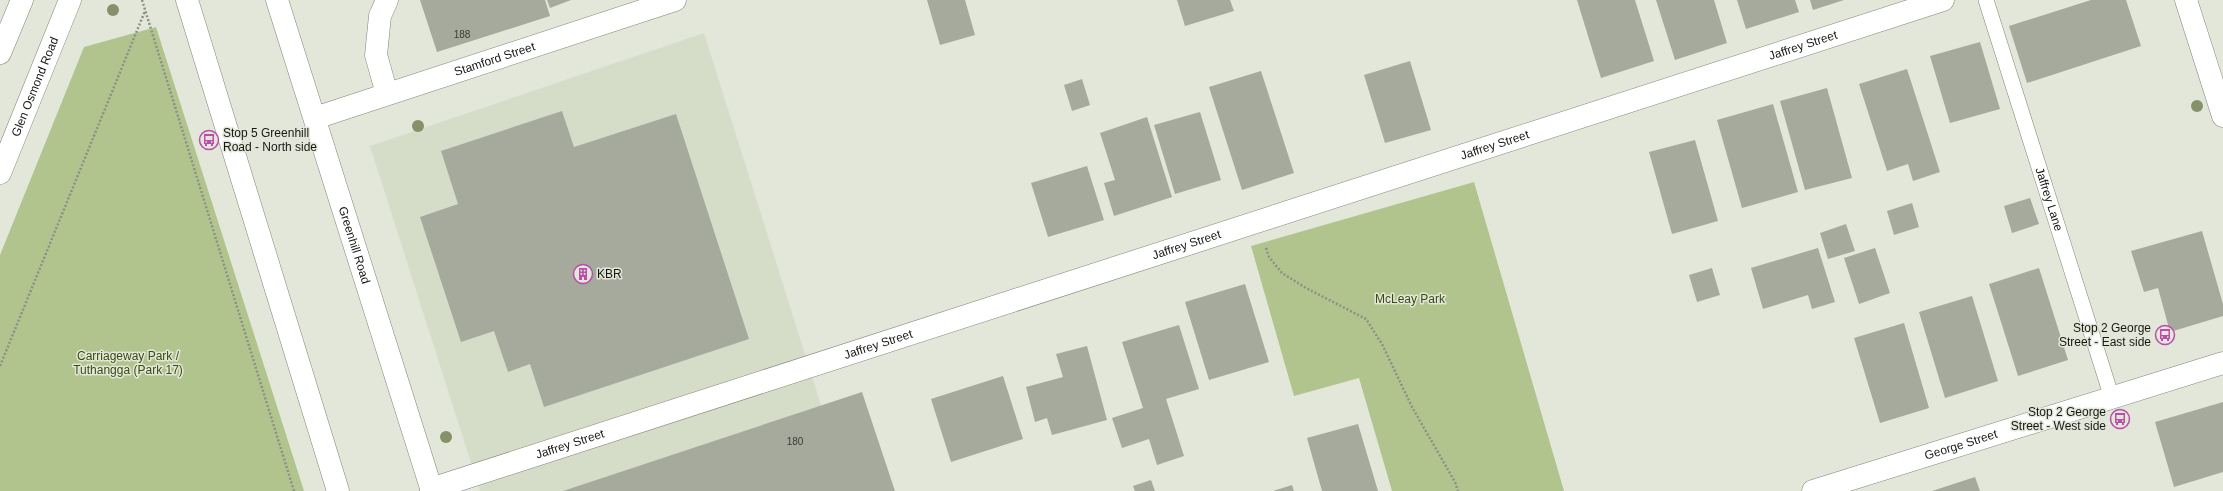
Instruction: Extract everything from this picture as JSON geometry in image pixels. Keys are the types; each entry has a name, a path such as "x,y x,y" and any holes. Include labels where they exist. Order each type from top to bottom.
{"main road":[{"path":"0,53 22,0"},
{"name":"Glen Osmond Road","path":"0,173 70,0"},
{"path":"187,0 338,491"},
{"name":"Greenhill Road","path":"277,0 315,118 429,490"},
{"path":"387,0 380,16 376,55 387,94"},
{"name":"Stamford Street","path":"315,118 675,0"},
{"name":"Jaffrey Street","path":"429,490 1943,0"},
{"path":"2186,0 2223,116"},
{"name":"George Street","path":"1813,491 1856,484 2112,398 2223,363"}],"lane":[{"name":"Jaffrey Lane","path":"1986,0 2112,398"}],"path":[{"path":"142,0 294,491"},
{"path":"0,366 145,11"},
{"path":"1258,222 1269,257 1282,273 1306,288 1366,319 1382,344 1412,407 1455,482 1458,491"}],"shaded area":[{"path":"704,33 848,491 480,491 370,146"}],"green space":[{"name":"Carriageway Park / Tuthangga (Park 17)","path":"156,27 304,491 0,491 0,255 84,47"},
{"name":"McLeay Park","path":"1474,182 1564,491 1392,491 1359,378 1294,396 1251,246"}],"building":[{"path":"420,0 545,0 550,16 437,52"},
{"path":"547,0 571,0 550,8"},
{"path":"927,0 965,0 975,35 940,45"},
{"path":"1177,0 1230,0 1234,11 1185,26"},
{"path":"1577,0 1635,0 1654,61 1601,78"},
{"path":"1656,0 1714,0 1727,43 1675,60"},
{"path":"1737,0 1795,0 1799,12 1746,29"},
{"path":"1810,0 1844,0 1813,10"},
{"path":"2091,0 2126,0 2141,46 2027,83 2009,26"},
{"path":"1980,42 2000,109 1950,123 1930,56"},
{"path":"1410,61 1431,130 1385,143 1364,75"},
{"path":"1907,69 1940,172 1913,181 1908,164 1887,171 1859,84"},
{"path":"1261,71 1294,173 1242,190 1209,87"},
{"path":"1082,79 1090,105 1072,111 1064,85"},
{"path":"1827,88 1852,178 1805,190 1780,101"},
{"path":"1773,104 1798,192 1742,208 1717,120"},
{"name":"KBR","path":"562,111 574,147 676,114 749,339 544,407 530,364 508,372 494,331 461,342 420,217 458,204 441,151"},
{"path":"1200,112 1221,180 1175,194 1154,125"},
{"path":"1147,117 1172,197 1114,216 1104,183 1115,180 1100,133"},
{"path":"1695,140 1718,221 1672,234 1649,152"},
{"path":"1087,166 1104,220 1048,237 1031,183"},
{"path":"2030,198 2039,224 2012,233 2004,206"},
{"path":"1912,203 1919,227 1894,235 1887,211"},
{"path":"1846,224 1855,251 1828,259 1820,233"},
{"path":"2202,231 2223,304 2223,316 2170,332 2158,288 2144,292 2131,251"},
{"path":"1818,248 1835,302 1812,309 1808,295 1763,309 1751,268"},
{"path":"1875,248 1890,293 1859,304 1844,258"},
{"path":"1712,268 1720,295 1697,302 1689,275"},
{"path":"2039,268 2068,360 2018,376 1989,284"},
{"path":"1245,284 1269,362 1209,380 1185,302"},
{"path":"1972,296 1998,381 1945,398 1919,312"},
{"path":"1904,323 1929,408 1880,423 1854,338"},
{"path":"1179,325 1199,389 1166,399 1184,456 1157,465 1149,439 1122,448 1112,418 1143,408 1122,342"},
{"path":"1087,346 1107,420 1052,435 1047,418 1035,422 1026,387 1063,377 1056,354"},
{"path":"1003,376 1023,439 951,462 931,399"},
{"path":"862,392 895,491 563,491"},
{"path":"2223,402 2223,472 2174,487 2155,422"},
{"path":"1358,424 1378,491 1322,491 1307,438"},
{"path":"1975,477 1980,491 1932,491"},
{"path":"1151,480 1155,491 1135,491 1133,486"},
{"path":"1292,485 1294,491 1273,491"}],"place":[{"name":"Stop 5 Greenhill Road - North side","path":"209,140"},
{"name":"KBR","path":"583,274"},
{"name":"Stop 2 George Street - East side","path":"2165,335"},
{"name":"Stop 2 George Street - West side","path":"2120,419"}]}
